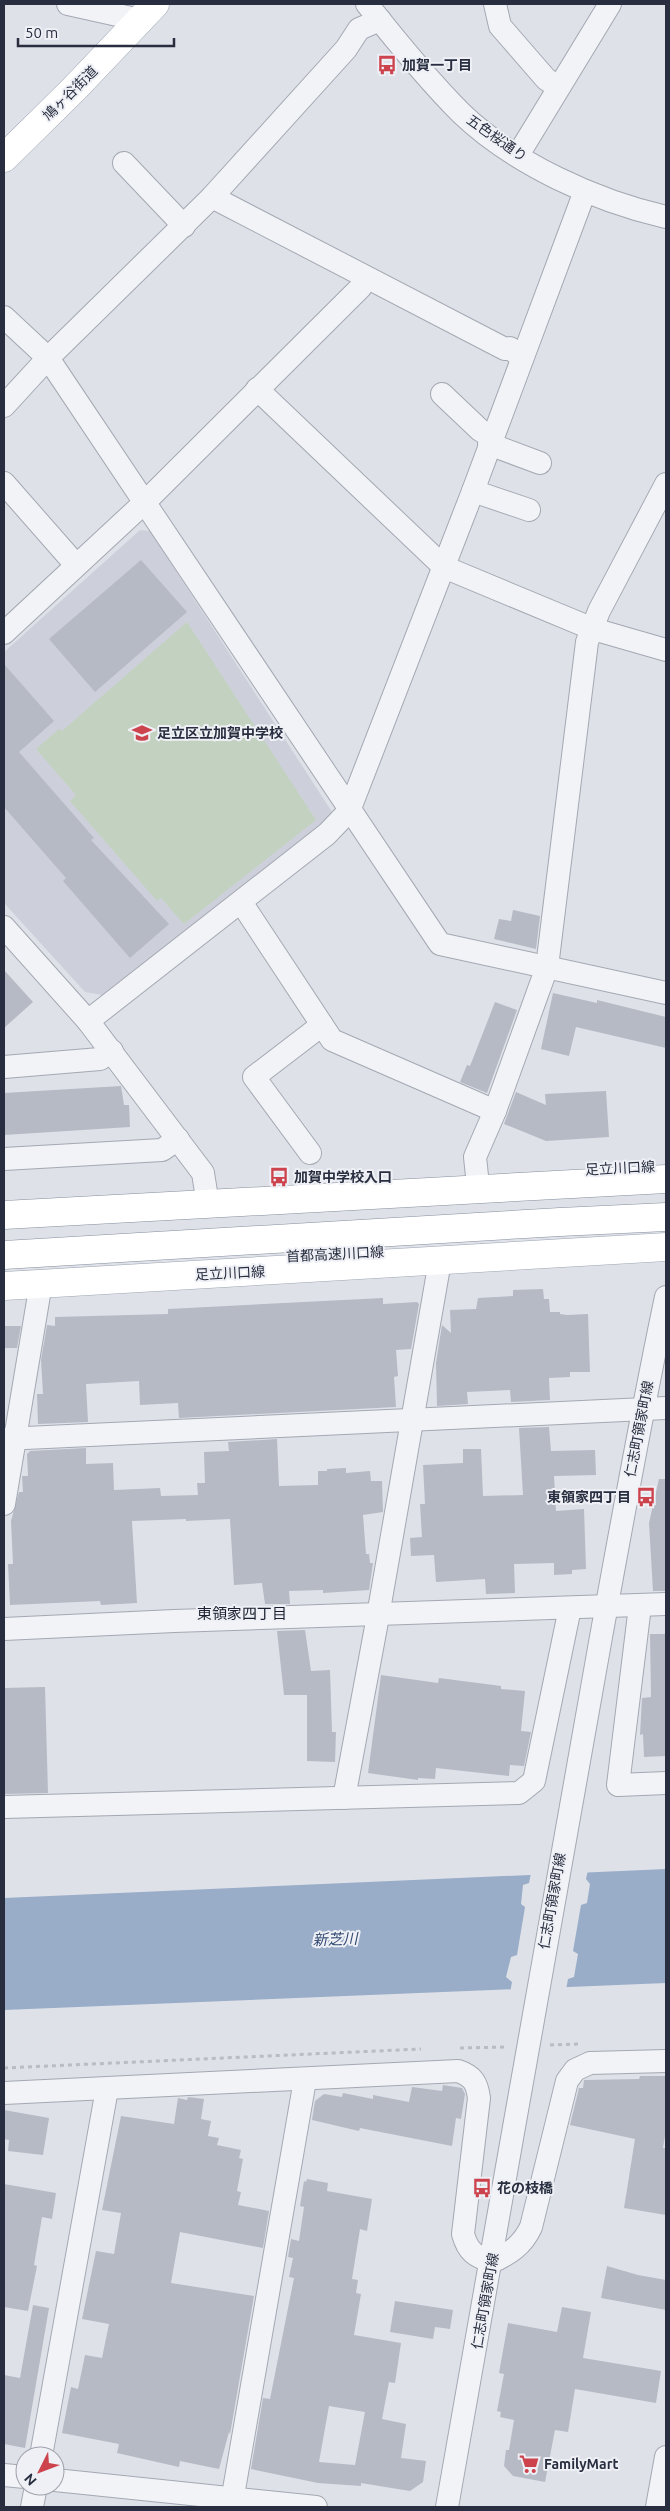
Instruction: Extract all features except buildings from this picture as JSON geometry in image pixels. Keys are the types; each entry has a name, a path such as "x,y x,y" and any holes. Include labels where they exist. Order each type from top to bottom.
{"main road":[{"name":"鳩ヶ谷街道","path":"4,158 74,89 147,12"},
{"name":"足立川口線","path":"4,1202 666,1166"},
{"path":"4,1215 666,1179"},
{"path":"4,1255 60,1239 666,1199"},
{"path":"4,1229 60,1239 666,1217"},
{"name":"首都高速川口線","path":"4,1272 666,1234"},
{"name":"足立川口線","path":"4,1286 666,1247"}],"street":[{"path":"68,4 147,12"},
{"path":"495,4 500,26 546,79 558,87"},
{"path":"518,155 610,4"},
{"path":"4,406 48,358 212,197 346,49 373,12"},
{"name":"五色桜通り","path":"373,12 424,75 463,114 518,155 585,191 636,210 666,217"},
{"path":"124,163 184,226"},
{"path":"88,1021 327,834 349,811 364,778 585,191"},
{"path":"212,197 505,349 510,348 522,358"},
{"path":"4,633 144,503 360,288 367,278"},
{"path":"4,317 48,358 349,811 440,944 666,993"},
{"path":"257,390 444,567 593,629 666,650"},
{"path":"442,394 490,440 540,463"},
{"path":"4,483 76,565"},
{"path":"477,1176 475,1157 495,1111 547,967 587,642 599,610 666,484"},
{"path":"473,491 529,510"},
{"path":"241,902 332,1040 495,1111"},
{"path":"4,927 88,1021 112,1051 203,1173 206,1192"},
{"path":"310,1153 254,1077 322,1025"},
{"path":"4,1067 100,1059 112,1051"},
{"path":"4,1159 162,1150 178,1139"},
{"path":"344,1798 440,1261"},
{"path":"4,1504 10,1439 41,1284"},
{"name":"仁志町領家町線","path":"447,2507 492,2262 566,1824 642,1409 666,1297"},
{"path":"10,1439 666,1408"},
{"path":"4,1629 666,1604"},
{"path":"640,1606 618,1785 666,1783"},
{"path":"4,1807 520,1793 534,1781 570,1608"},
{"path":"4,2093 305,2080 458,2071 468,2075 478,2085 479,2098 463,2234 466,2246 475,2256 492,2262 514,2251 524,2240 531,2227 567,2081 575,2070 590,2063 666,2061"},
{"path":"232,2502 305,2080"},
{"path":"43,2446 106,2089"},
{"path":"657,2507 666,2457"},
{"path":"65,2481 232,2502 316,2507"}],"path":[{"path":"459,2048 506,2047"},
{"path":"4,2068 430,2049"}],"shaded area":[{"name":"足立区立加賀中学校","path":"140,530 150,531 334,815 102,995 85,992 4,903 4,652"}],"green space":[{"path":"187,622 316,820 184,924 161,898 157,901 70,801 76,795 36,749 59,729 62,731"}],"water":[{"name":"新芝川","path":"666,1869 666,1983 4,2010 4,1898"}],"pier":[{"path":"588,1870 586,1879 590,1884 587,1903 581,1905 573,1951 578,1954 574,1977 568,1979 566,1990 510,1993 512,1982 506,1977 511,1957 517,1955 525,1907 521,1904 523,1885 529,1883 531,1873"}],"place":[{"name":"加賀一丁目","path":"387,65"},
{"name":"足立区立加賀中学校","path":"142,733"},
{"name":"加賀中学校入口","path":"279,1177"},
{"name":"東領家四丁目","path":"646,1497"},
{"name":"花の枝橋","path":"482,2188"},
{"name":"FamilyMart","path":"529,2464"}],"district":[{"name":"東領家四丁目","path":"242,1613"}]}
